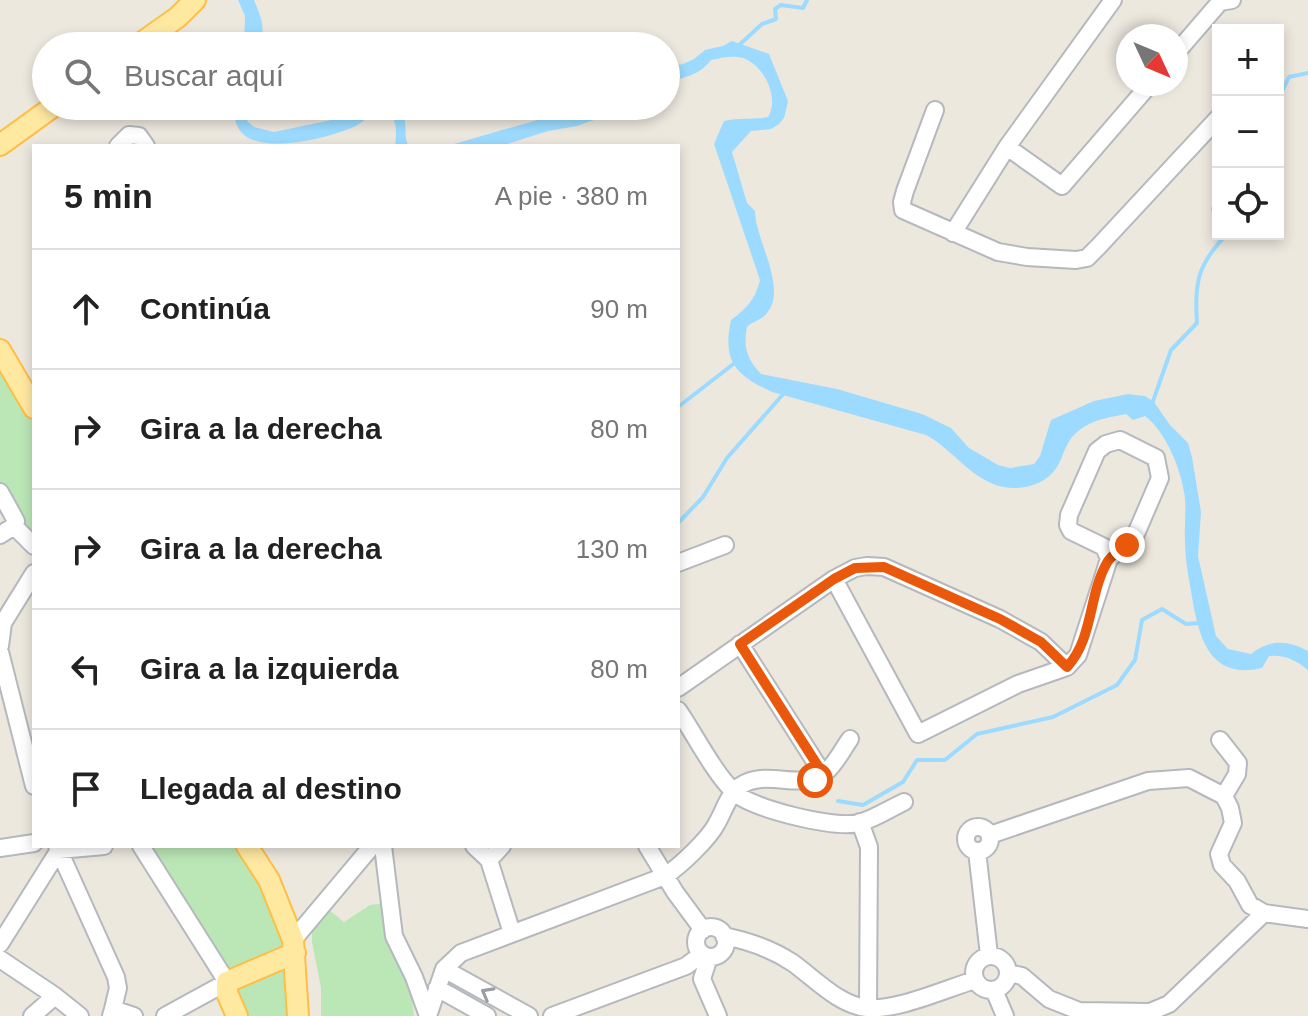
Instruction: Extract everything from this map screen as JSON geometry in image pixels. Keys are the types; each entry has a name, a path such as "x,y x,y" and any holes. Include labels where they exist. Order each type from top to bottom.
{"main road":[{"path":"157,32 195,0"},
{"path":"0,145 35,120"},
{"path":"0,350 32,405"},
{"path":"248,848 284,911 294,946 298,1016"},
{"path":"237,1016 227,993 227,982 294,946"}],"street":[{"path":"953,233 1007,147 1113,0"},
{"path":"1188,40 1224,1"},
{"path":"1007,147 1062,186 1140,96"},
{"path":"935,110 902,202 903,210 998,252 1076,260 1087,258 1212,124"},
{"path":"120,144 129,135 139,136 145,144"},
{"path":"834,579 918,734 1018,684 1067,667 1078,655 1109,559 1135,536 1160,478 1156,458 1120,440 1106,444 1097,451 1069,515 1068,525 1071,531 1104,547 1109,559"},
{"path":"0,492 16,521 7,530 32,545"},
{"path":"680,562 725,545"},
{"path":"680,687 834,579 855,568 884,567 1000,619 1041,642 1067,667"},
{"path":"32,576 3,623 0,649 32,778"},
{"path":"740,644 823,774"},
{"path":"680,713 734,792 750,802 796,817 847,824 860,822 904,802"},
{"path":"428,1016 444,969 461,953 665,876 716,826 725,804 738,787 754,780 772,778 802,782 815,780 850,739"},
{"path":"1220,740 1238,763 1237,774 1224,796"},
{"path":"989,955 977,851 988,846 990,835 1148,781 1189,778 1224,796 1233,823 1219,854 1222,865 1237,881 1250,905 1264,913 1308,919"},
{"path":"860,822 869,847 868,1008"},
{"path":"0,848 32,843"},
{"path":"0,944 58,848"},
{"path":"58,848 116,977 118,988 112,1013 134,1016"},
{"path":"142,848 227,982 165,1016"},
{"path":"294,946 370,848"},
{"path":"383,848 394,936 428,1016"},
{"path":"476,848 489,860 512,933"},
{"path":"489,860 500,848"},
{"path":"648,848 703,930"},
{"path":"1008,973 1022,976 1049,999 1079,1011 1150,1012 1169,1004 1264,913"},
{"path":"718,1016 702,979 706,955 696,942 703,930 713,928 724,936 771,951 849,1004 868,1008 887,1006 975,980"},
{"path":"552,1016 686,966 706,955 721,953 725,945 724,936"},
{"path":"989,955 995,956 1005,962 1008,973 1004,984 994,990 982,988 975,980 975,964 989,955"},
{"path":"0,959 80,1016"},
{"path":"444,969 529,1016"},
{"path":"437,988 487,1016"},
{"path":"994,990 1005,1016"},
{"path":"32,1016 55,996"}],"green space":[{"path":"0,364 32,417 32,532 12,519 0,501"},
{"path":"148,848 241,848 266,888 286,947 228,976"},
{"path":"385,903 390,948 398,956 411,989 414,1016 321,1016 321,988 312,929 329,910 344,922 370,905"},
{"path":"288,960 292,1016 241,1016 232,985"}],"water":[{"path":"238,0 254,0 263,32 244,32 245,16"},
{"path":"732,41 769,54 788,101 784,118 779,124 771,129 751,131 732,152 747,203 755,211 774,290 773,303 765,315 747,327 747,352 761,374 837,389 922,414 951,428 969,448 998,465 1010,468 1034,464 1040,456 1051,420 1094,401 1128,394 1145,396 1154,402 1188,443 1201,512 1198,556 1216,636 1228,649 1251,654 1279,643 1301,647 1308,651 1308,670 1290,659 1269,656 1262,668 1243,670 1229,667 1208,650 1197,623 1188,572 1182,482 1165,440 1145,416 1133,420 1126,414 1086,426 1072,438 1057,467 1044,480 1027,487 1009,488 982,478 926,435 772,392 741,373 729,347 731,320 750,303 760,280 714,144 724,121 768,117 772,101 763,75 743,58 711,60 696,73 680,79 680,65 705,50"},
{"path":"236,120 247,120 254,127 274,132 331,120 364,120 334,134 283,144 251,139 240,131"},
{"path":"394,120 404,120 408,144 395,144"},
{"path":"537,120 594,120 507,144 454,144"}],"waterway":[{"path":"737,47 762,24 776,19 775,9 781,5 803,8 807,0"},
{"path":"1280,96 1289,77 1308,73"},
{"path":"1152,404 1171,350 1197,323 1196,296 1200,274 1222,240"},
{"path":"680,405 736,362"},
{"path":"680,521 703,497 727,458 785,392"},
{"path":"838,801 863,805 903,782 917,760 945,760 977,734 1053,717 1117,685 1135,660 1142,620 1162,609 1186,624 1200,623"}],"route":[{"path":"815,780 823,774 740,644 834,579 855,568 884,567 1000,619 1041,642 1067,667 1078,655 1084,640 1109,559 1127,545"}]}
